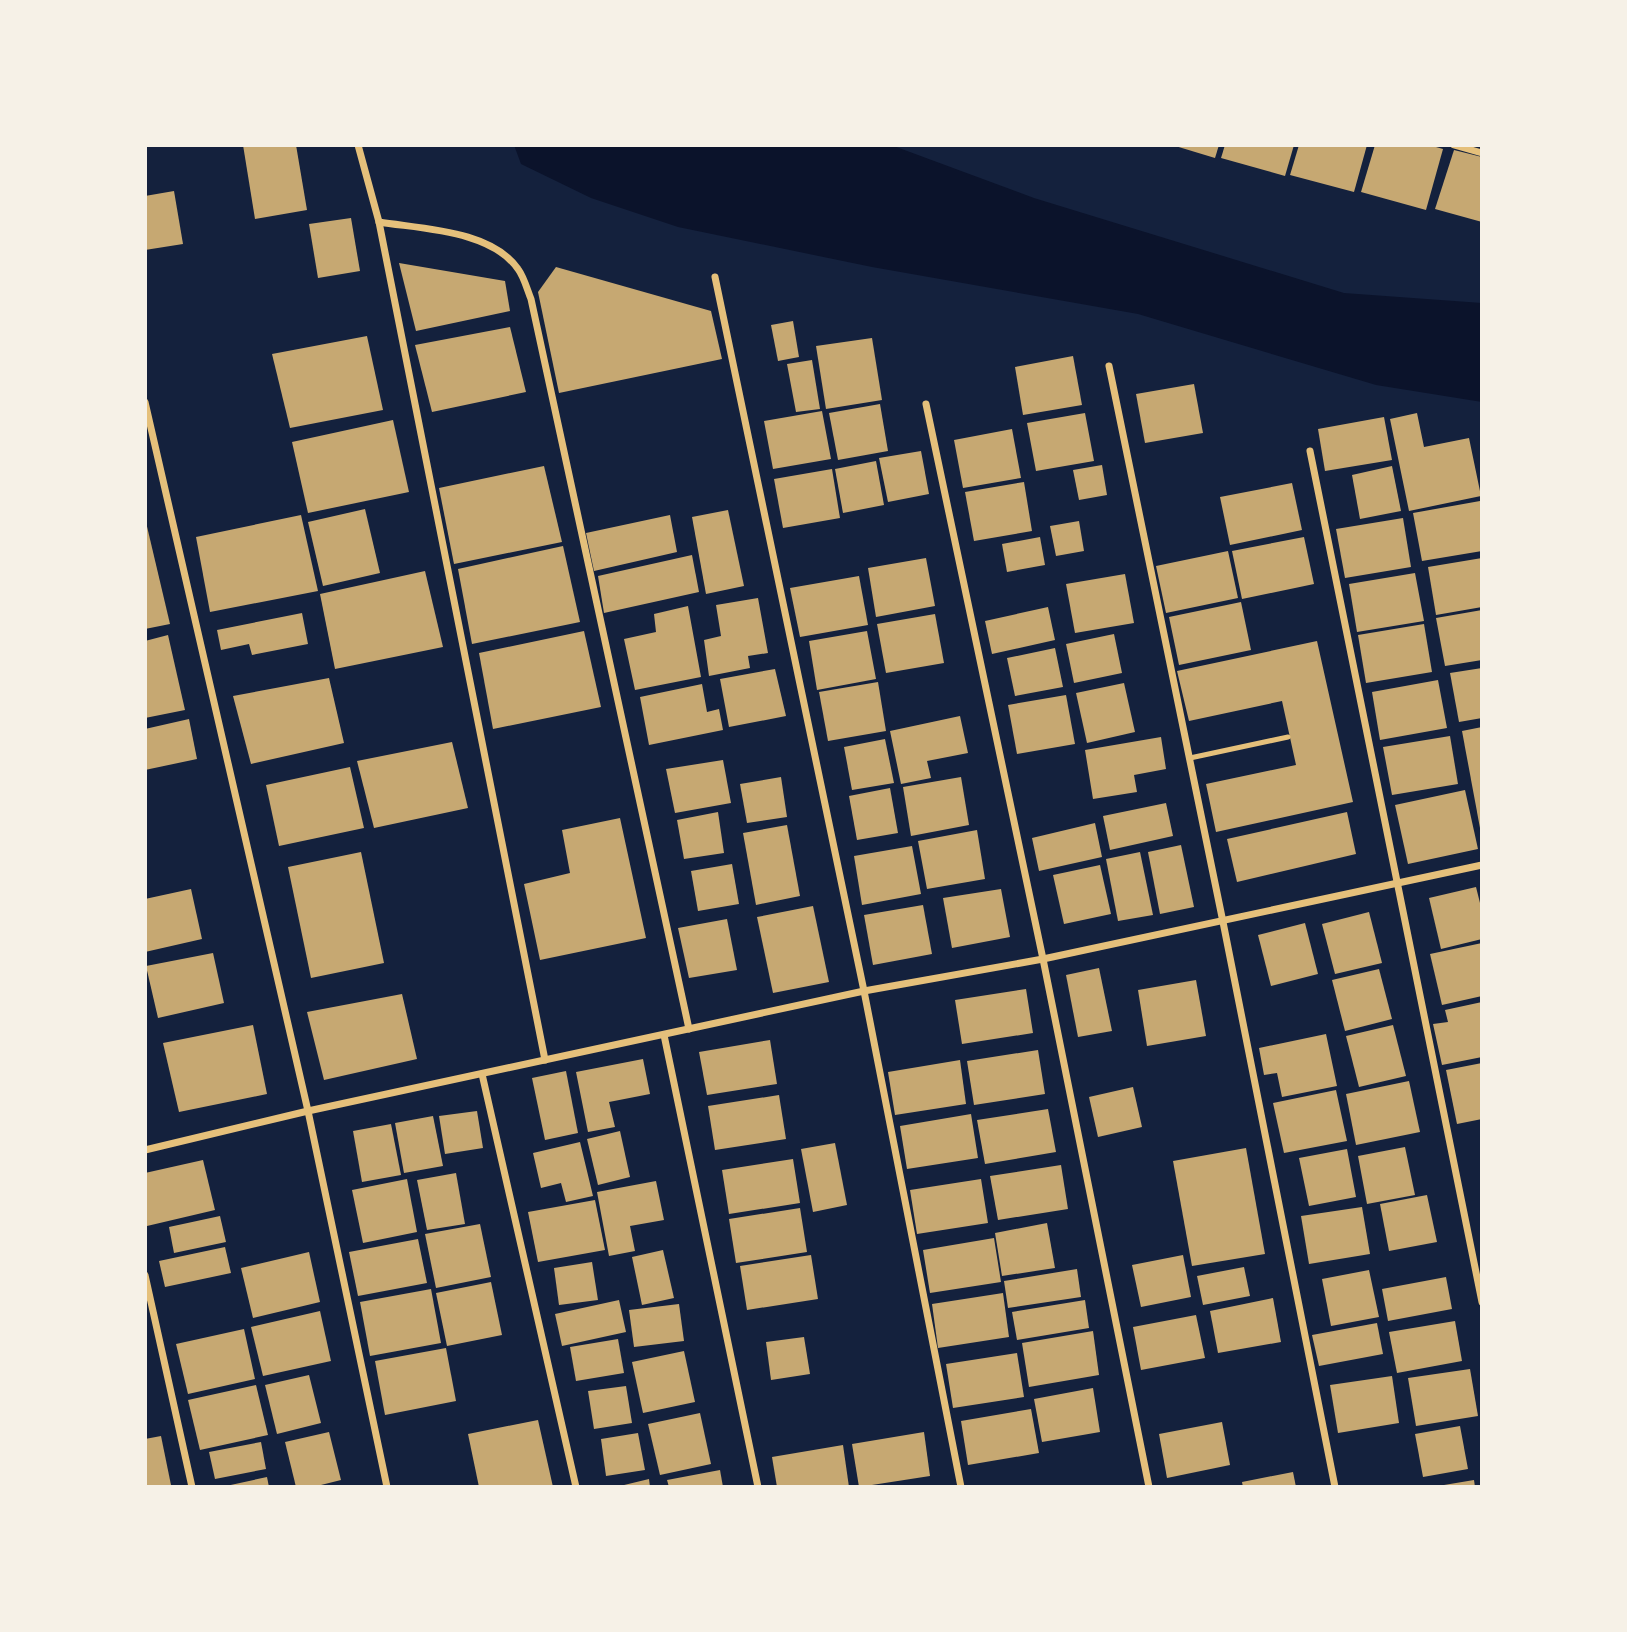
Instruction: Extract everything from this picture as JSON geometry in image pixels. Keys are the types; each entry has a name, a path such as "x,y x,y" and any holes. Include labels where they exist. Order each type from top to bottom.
{"street":[{"path":"358,145 379,222 545,1060"},
{"path":"1454,145 1482,153"},
{"path":"379,222 464,235 489,244 507,256 520,270 531,299 689,1029"},
{"path":"715,277 864,991 961,1487"},
{"path":"1109,366 1335,1487"},
{"path":"145,402 308,1111 387,1487"},
{"path":"926,404 1043,959 1149,1487"},
{"path":"1310,451 1482,1302"},
{"path":"145,1150 308,1111 864,991 1043,959 1482,865"},
{"path":"664,1035 758,1487"},
{"path":"482,1074 576,1487"},
{"path":"145,1275 192,1487"}],"lane":[{"path":"1190,758 1288,737"}],"water":[{"path":"514,145 891,145 1034,198 1344,293 1482,303 1482,402 1376,385 1138,314 872,267 678,227 591,198 521,164"}],"building":[{"path":"243,145 296,145 307,210 255,219"},
{"path":"1172,145 1219,145 1215,158"},
{"path":"1225,145 1294,145 1285,176 1221,158"},
{"path":"1299,145 1367,145 1354,192 1290,175"},
{"path":"1375,145 1429,145 1443,149 1426,210 1361,192"},
{"path":"1454,150 1482,157 1482,222 1435,209"},
{"path":"174,191 183,244 145,250 145,196"},
{"path":"351,218 360,271 318,278 309,224"},
{"path":"399,263 505,281 510,311 416,331"},
{"path":"556,267 711,311 722,359 559,393 538,292"},
{"path":"793,321 799,357 778,361 771,325"},
{"path":"510,327 526,392 432,412 415,345"},
{"path":"367,336 383,410 290,428 272,354"},
{"path":"872,338 882,400 826,409 816,346"},
{"path":"1073,356 1082,405 1023,415 1015,367"},
{"path":"812,360 820,409 796,412 787,364"},
{"path":"1194,384 1203,433 1145,443 1136,394"},
{"path":"880,404 888,451 838,460 829,413"},
{"path":"822,411 831,459 773,469 764,421"},
{"path":"1085,413 1094,461 1036,471 1027,423"},
{"path":"1417,413 1424,447 1469,438 1481,496 1409,511 1390,419"},
{"path":"1384,417 1392,460 1325,471 1318,429"},
{"path":"393,420 409,492 308,513 292,442"},
{"path":"1012,429 1021,478 963,488 954,440"},
{"path":"921,451 929,494 888,502 879,458"},
{"path":"876,461 884,505 843,513 835,469"},
{"path":"1102,465 1107,495 1079,500 1073,470"},
{"path":"544,466 562,542 454,564 439,488"},
{"path":"1392,466 1401,511 1360,519 1352,475"},
{"path":"832,469 840,518 783,528 774,479"},
{"path":"1024,482 1032,531 974,541 965,492"},
{"path":"1292,483 1302,530 1230,545 1220,497"},
{"path":"1480,501 1482,551 1422,561 1413,513"},
{"path":"365,509 380,573 323,586 308,522"},
{"path":"728,510 744,586 706,594 692,517"},
{"path":"301,515 318,591 210,612 196,537"},
{"path":"670,515 677,552 594,571 586,533"},
{"path":"145,518 170,624 145,629"},
{"path":"1403,518 1411,567 1345,578 1336,529"},
{"path":"1079,521 1084,551 1056,556 1050,526"},
{"path":"1040,537 1045,565 1007,572 1002,544"},
{"path":"1304,537 1314,584 1242,599 1232,551"},
{"path":"563,546 580,622 472,644 458,569"},
{"path":"1228,551 1238,598 1166,613 1156,566"},
{"path":"692,555 699,592 604,613 598,576"},
{"path":"926,558 935,606 876,617 868,568"},
{"path":"1482,558 1482,607 1436,615 1428,567"},
{"path":"425,571 443,647 335,669 320,594"},
{"path":"1415,573 1424,621 1357,632 1349,584"},
{"path":"1125,574 1134,623 1075,633 1066,584"},
{"path":"859,576 868,625 800,637 790,588"},
{"path":"758,598 768,653 748,656 750,668 709,676 704,640 721,636 716,605"},
{"path":"1241,602 1251,650 1179,665 1169,617"},
{"path":"688,606 701,677 635,690 624,639 656,632 654,614"},
{"path":"1048,607 1055,640 992,654 985,621"},
{"path":"1482,610 1482,660 1445,666 1436,618"},
{"path":"302,613 308,644 252,655 249,644 221,650 217,630"},
{"path":"935,614 944,663 886,673 877,624"},
{"path":"1424,624 1432,672 1366,683 1358,635"},
{"path":"584,631 601,707 493,729 479,653"},
{"path":"867,631 876,679 817,690 809,641"},
{"path":"1114,634 1122,673 1074,683 1066,644"},
{"path":"168,635 185,710 145,718 145,641"},
{"path":"1317,641 1353,802 1216,832 1206,784 1296,765 1282,701 1189,721 1177,671"},
{"path":"1055,648 1063,687 1015,696 1007,658"},
{"path":"1482,668 1482,718 1459,722 1450,673"},
{"path":"775,669 786,716 729,727 720,679"},
{"path":"329,678 344,743 251,764 233,696"},
{"path":"1438,680 1447,728 1380,740 1372,692"},
{"path":"878,682 886,731 828,741 819,692"},
{"path":"1124,683 1135,732 1087,743 1076,693"},
{"path":"702,684 707,712 719,709 723,730 649,745 640,697"},
{"path":"1066,695 1075,744 1017,754 1008,705"},
{"path":"960,716 968,753 927,761 931,778 901,784 890,731"},
{"path":"189,719 197,759 145,770 145,729"},
{"path":"1482,727 1482,828 1480,828 1462,731"},
{"path":"1450,736 1458,784 1392,795 1383,747"},
{"path":"1161,737 1166,769 1134,775 1137,792 1093,799 1085,750"},
{"path":"885,739 894,783 852,790 844,747"},
{"path":"452,742 468,808 374,828 357,761"},
{"path":"723,760 731,803 675,813 666,769"},
{"path":"350,767 364,828 279,846 266,785"},
{"path":"781,777 787,817 747,823 740,784"},
{"path":"961,777 969,825 911,836 903,787"},
{"path":"890,788 898,833 857,840 849,796"},
{"path":"1465,790 1478,849 1408,864 1395,805"},
{"path":"1166,803 1173,836 1110,850 1103,816"},
{"path":"718,812 724,853 684,859 677,820"},
{"path":"1347,812 1356,854 1237,882 1227,839"},
{"path":"620,818 646,938 540,960 524,884 570,873 562,830"},
{"path":"1095,823 1102,857 1039,871 1032,838"},
{"path":"787,825 800,896 756,905 743,833"},
{"path":"977,830 985,879 927,889 918,841"},
{"path":"1181,845 1194,907 1160,914 1148,852"},
{"path":"912,846 921,894 862,905 854,856"},
{"path":"361,852 384,963 311,978 288,867"},
{"path":"1140,852 1153,915 1118,921 1106,859"},
{"path":"732,864 739,904 698,911 691,871"},
{"path":"1100,865 1111,914 1064,924 1053,875"},
{"path":"1476,887 1482,911 1482,939 1441,949 1429,898"},
{"path":"191,889 202,939 145,952 145,899"},
{"path":"1001,889 1010,937 952,948 943,898"},
{"path":"923,905 932,954 873,965 864,915"},
{"path":"813,906 829,982 773,993 757,917"},
{"path":"1369,912 1382,963 1335,974 1322,924"},
{"path":"727,919 737,970 689,978 678,928"},
{"path":"1305,923 1318,974 1271,986 1258,935"},
{"path":"1482,943 1482,996 1442,1005 1430,954"},
{"path":"213,953 224,1003 158,1018 146,966"},
{"path":"1099,968 1112,1031 1078,1037 1066,975"},
{"path":"1379,969 1392,1019 1345,1031 1332,980"},
{"path":"1196,980 1206,1036 1147,1046 1138,990"},
{"path":"1026,989 1033,1033 962,1044 955,1000"},
{"path":"402,994 417,1059 324,1080 307,1012"},
{"path":"1482,1002 1482,1057 1442,1065 1433,1024 1448,1022 1445,1010"},
{"path":"253,1025 267,1094 179,1112 163,1043"},
{"path":"1393,1025 1406,1076 1359,1087 1346,1036"},
{"path":"1326,1034 1337,1086 1282,1097 1277,1073 1264,1075 1259,1048"},
{"path":"770,1040 777,1084 707,1095 699,1052"},
{"path":"1038,1050 1045,1094 974,1105 967,1061"},
{"path":"643,1059 650,1094 609,1102 615,1127 588,1132 576,1072"},
{"path":"960,1060 966,1104 895,1115 888,1072"},
{"path":"1482,1063 1482,1119 1457,1124 1446,1070"},
{"path":"566,1071 578,1133 545,1140 532,1078"},
{"path":"1409,1081 1420,1132 1356,1145 1346,1094"},
{"path":"1133,1087 1142,1127 1098,1137 1089,1097"},
{"path":"1336,1090 1347,1141 1284,1153 1273,1103"},
{"path":"779,1095 786,1139 715,1150 708,1106"},
{"path":"1048,1109 1056,1152 985,1164 977,1120"},
{"path":"477,1111 483,1148 445,1154 439,1116"},
{"path":"971,1114 978,1158 907,1169 900,1126"},
{"path":"433,1116 443,1166 404,1173 395,1123"},
{"path":"391,1124 401,1175 362,1182 353,1131"},
{"path":"620,1131 630,1177 598,1185 587,1139"},
{"path":"580,1142 593,1196 566,1202 561,1183 541,1188 533,1153"},
{"path":"835,1143 847,1205 813,1212 801,1149"},
{"path":"1405,1147 1415,1195 1367,1204 1358,1156"},
{"path":"1246,1148 1265,1254 1192,1266 1173,1161"},
{"path":"1347,1149 1356,1197 1309,1206 1299,1158"},
{"path":"793,1159 800,1203 729,1214 722,1170"},
{"path":"203,1160 215,1210 147,1226 145,1173"},
{"path":"1061,1165 1068,1209 998,1220 990,1176"},
{"path":"456,1173 465,1224 427,1230 417,1180"},
{"path":"407,1179 417,1232 363,1243 352,1190"},
{"path":"981,1179 988,1223 917,1234 910,1190"},
{"path":"656,1181 664,1220 630,1226 635,1251 609,1256 597,1192"},
{"path":"1427,1195 1437,1242 1389,1251 1380,1204"},
{"path":"595,1200 605,1250 538,1262 528,1212"},
{"path":"1362,1207 1370,1254 1309,1264 1301,1216"},
{"path":"800,1208 807,1252 736,1263 729,1219"},
{"path":"220,1216 226,1242 174,1253 169,1227"},
{"path":"1047,1223 1055,1268 1002,1276 995,1233"},
{"path":"480,1224 491,1277 436,1288 425,1234"},
{"path":"994,1238 1001,1282 930,1293 923,1250"},
{"path":"418,1239 427,1283 358,1296 349,1252"},
{"path":"225,1247 231,1273 165,1287 159,1261"},
{"path":"663,1250 674,1298 642,1305 632,1257"},
{"path":"309,1252 320,1302 253,1318 241,1268"},
{"path":"811,1255 818,1299 747,1310 740,1266"},
{"path":"1183,1255 1191,1297 1141,1307 1132,1265"},
{"path":"592,1262 598,1300 559,1305 554,1268"},
{"path":"1244,1267 1250,1296 1203,1305 1197,1276"},
{"path":"1077,1269 1081,1297 1008,1308 1004,1281"},
{"path":"1369,1270 1379,1317 1331,1326 1322,1279"},
{"path":"1446,1277 1452,1309 1388,1321 1382,1289"},
{"path":"491,1282 502,1335 447,1346 436,1293"},
{"path":"431,1289 441,1343 370,1356 360,1302"},
{"path":"1003,1293 1009,1337 938,1348 932,1304"},
{"path":"1273,1298 1281,1342 1218,1353 1210,1311"},
{"path":"619,1300 626,1332 562,1346 555,1314"},
{"path":"1085,1300 1089,1328 1017,1340 1012,1312"},
{"path":"679,1304 684,1341 634,1347 629,1310"},
{"path":"320,1311 331,1361 263,1376 251,1327"},
{"path":"1196,1315 1205,1358 1141,1370 1133,1327"},
{"path":"1455,1321 1462,1361 1397,1373 1389,1332"},
{"path":"1377,1323 1383,1354 1319,1366 1312,1335"},
{"path":"244,1329 255,1379 188,1394 176,1344"},
{"path":"1093,1331 1099,1375 1029,1387 1022,1343"},
{"path":"804,1337 810,1374 771,1380 766,1342"},
{"path":"618,1339 624,1373 576,1381 570,1347"},
{"path":"446,1348 456,1401 385,1415 375,1361"},
{"path":"684,1351 695,1402 643,1413 632,1362"},
{"path":"1017,1353 1024,1397 953,1408 946,1364"},
{"path":"1470,1369 1478,1416 1416,1426 1408,1378"},
{"path":"309,1375 321,1423 277,1434 265,1385"},
{"path":"1392,1376 1399,1423 1338,1433 1330,1385"},
{"path":"256,1385 268,1435 200,1450 188,1400"},
{"path":"626,1386 632,1423 594,1429 588,1391"},
{"path":"1093,1388 1100,1432 1042,1442 1034,1399"},
{"path":"1031,1409 1039,1453 968,1465 961,1421"},
{"path":"700,1413 711,1464 660,1475 648,1424"},
{"path":"538,1420 553,1487 479,1487 468,1434"},
{"path":"1222,1422 1230,1465 1167,1478 1159,1434"},
{"path":"1460,1426 1468,1469 1423,1477 1415,1434"},
{"path":"329,1432 341,1480 313,1487 296,1487 285,1442"},
{"path":"924,1432 930,1476 859,1487 852,1444"},
{"path":"638,1433 645,1470 606,1476 601,1439"},
{"path":"161,1436 171,1485 145,1487 145,1439"},
{"path":"261,1442 266,1469 215,1479 209,1452"},
{"path":"843,1445 849,1487 777,1487 772,1457"},
{"path":"720,1470 723,1487 669,1487 667,1480"},
{"path":"1293,1472 1296,1487 1243,1487 1242,1482"},
{"path":"267,1477 269,1487 226,1487 226,1486"},
{"path":"649,1479 650,1487 620,1487 620,1486"},
{"path":"1474,1480 1475,1487 1444,1487 1444,1485"}]}
